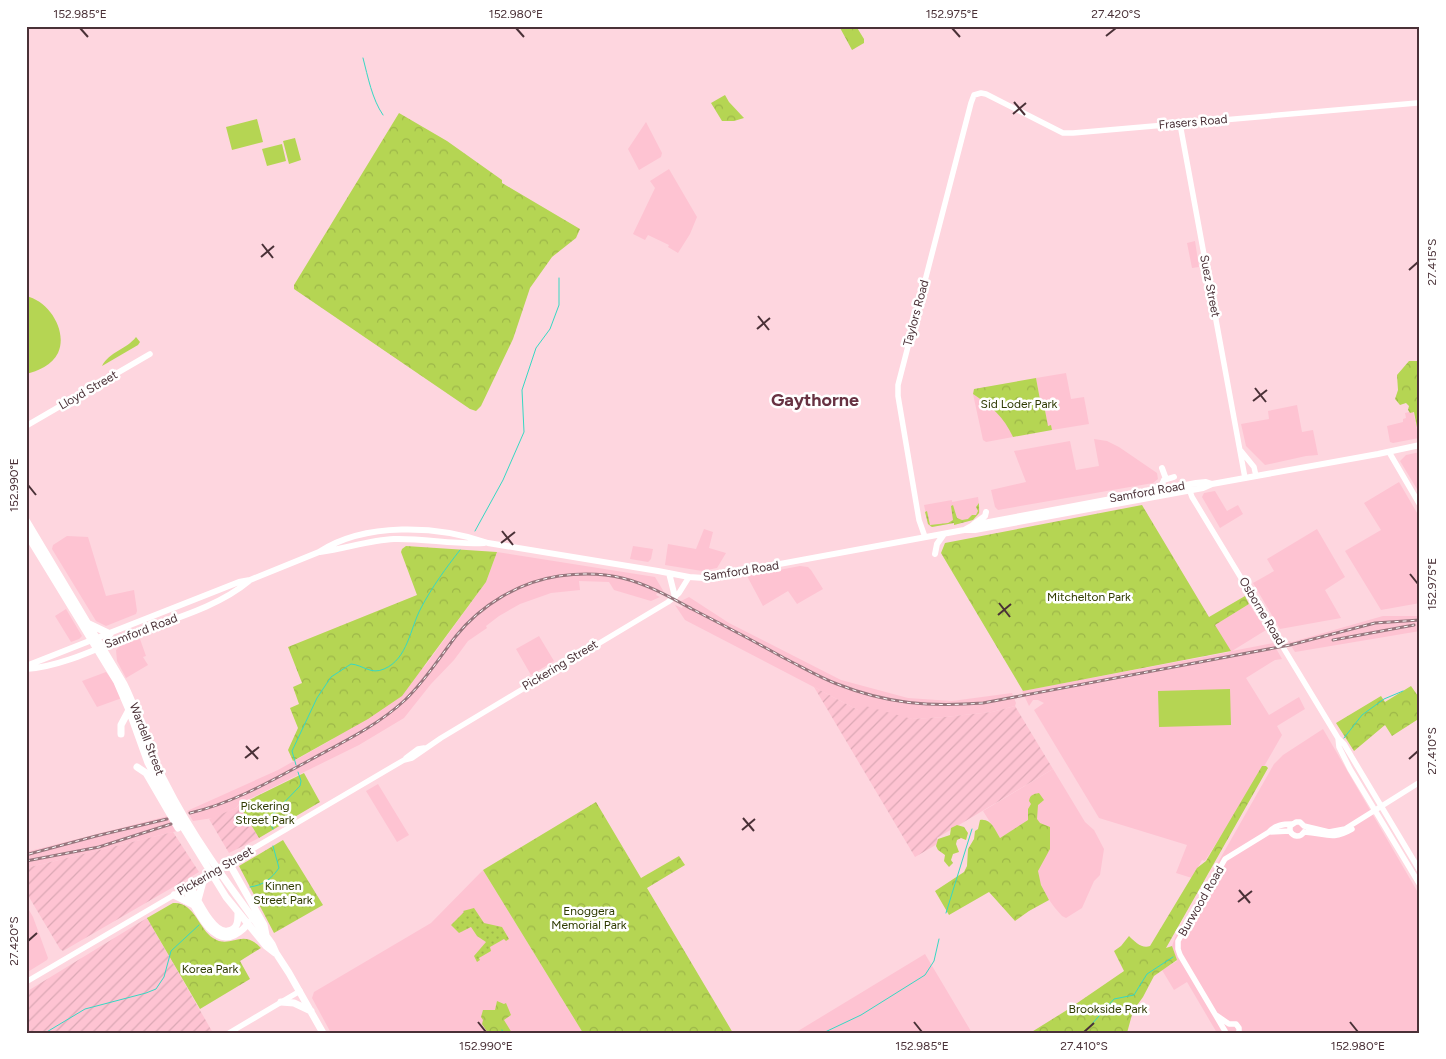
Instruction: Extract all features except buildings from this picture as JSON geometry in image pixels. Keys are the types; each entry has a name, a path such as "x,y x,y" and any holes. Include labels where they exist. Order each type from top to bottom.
{"highway":[{"name":"Wardell Street","path":"26,520 89,624 129,710 148,763 183,835 189,838 238,913 266,946 276,953"},
{"name":"Wardell Street","path":"26,533 95,639"},
{"path":"89,624 94,624 110,634"},
{"name":"Wardell Street","path":"99,647 128,690 167,800 266,935 323,1033"},
{"path":"121,734 121,725 129,710"},
{"path":"137,767 146,773 167,800"},
{"path":"229,863 264,925 266,935"},
{"path":"196,903 204,878"},
{"path":"187,888 209,929 215,935 227,937 239,932 248,924 249,913"},
{"path":"174,895 196,903 220,931 227,932 234,928 238,923 238,913"},
{"path":"239,932 250,935 256,934"},
{"path":"281,1002 294,1003 311,1011"}],"main road":[{"name":"Samford Road","path":"319,552 328,546 355,536 390,529 426,531 474,538 488,543 689,578 715,577 964,530 975,530 1206,482 1212,484 1420,445"},
{"path":"1162,468 1166,479"},
{"path":"1160,489 1166,479 1174,477"},
{"name":"Samford Road","path":"964,530 973,525 1160,489 1188,487"},
{"path":"973,525 986,512"},
{"path":"935,554 937,544 944,534"},
{"name":"Samford Road","path":"26,667 319,552 390,539 422,539 473,544 488,543"},
{"path":"669,573 675,597"},
{"name":"Samford Road","path":"26,667 67,660 203,607 241,588 250,580"}],"street":[{"name":"Frasers Road","path":"977,93 986,94 1064,133 1419,102"},
{"name":"Taylors Road","path":"925,538 921,529 898,396 898,385 971,103 974,95 977,93"},
{"name":"Suez Street","path":"1180,124 1245,478"},
{"name":"Lloyd Street","path":"26,426 150,354"},
{"name":"Suez Street","path":"1240,449 1254,467 1256,476"},
{"path":"1389,452 1420,505"},
{"name":"Osborne Road","path":"1188,487 1420,871"},
{"name":"Pickering Street","path":"26,982 404,760 413,752 426,747 675,597 689,578"},
{"name":"Osborne Road","path":"1338,738 1347,762 1420,885"},
{"path":"1304,829 1297,836 1292,835 1290,831 1292,824 1298,822 1304,829 1334,832 1348,827 1376,812 1420,782"},
{"name":"Burwood Road","path":"1225,1032 1180,955 1178,943 1225,859 1277,826 1292,824"},
{"name":"Burwood Road","path":"1269,832 1290,831"},
{"path":"229,1033 300,991"},
{"path":"1216,1015 1229,1024 1237,1026 1239,1033"},
{"path":"1225,1032 1229,1024"}],"shaded area":[{"path":"646,122 662,153 661,157 639,170 628,149"},
{"path":"669,169 697,217 690,234 678,253 668,247 669,245 648,235 645,240 633,234 655,188 650,181"},
{"path":"1195,241 1199,267 1192,268 1187,243"},
{"path":"1066,373 1071,399 1084,397 1089,424 1052,430 1051,426 1048,426 1044,405 1041,405 1036,378"},
{"path":"973,394 999,413 1008,425 1013,437 986,442 983,440"},
{"path":"1297,405 1302,432 1313,430 1318,455 1265,465 1246,446 1241,424 1269,419 1268,411"},
{"path":"1413,411 1419,438 1390,442 1387,426 1403,422 1403,419 1406,418 1405,413"},
{"path":"1094,439 1107,441 1119,447 1157,473 1158,479 1153,483 998,510 995,507 991,490 1026,482 1014,451 1070,441 1076,470 1099,466"},
{"path":"1420,452 1420,494 1400,461 1406,455"},
{"path":"1399,482 1420,518 1420,603 1381,610 1345,551 1381,530 1364,503"},
{"path":"1215,491 1227,511 1238,505 1243,514 1220,528 1202,497 1204,493"},
{"path":"978,497 980,512 972,520 954,525 954,523 931,527 928,524 924,505"},
{"path":"704,529 713,532 709,548 726,553 717,568 702,571 665,565 668,544 696,549"},
{"path":"1317,529 1345,577 1325,590 1341,618 1280,629 1253,583 1274,571 1267,559"},
{"path":"67,536 88,537 106,596 134,590 136,614 106,626 96,621 52,549 53,545"},
{"path":"633,546 653,549 651,559 648,562 630,559"},
{"path":"497,552 655,577 664,592 659,590 656,595 660,597 651,601 614,590 609,582 579,581 580,590 551,593 520,604 499,616 486,626 487,628 468,641 404,718 359,745 239,804 236,808 213,818 193,821 187,811 278,770 331,740 425,666 486,582"},
{"path":"800,566 808,567 811,570 823,589 797,604 788,591 763,606 747,576"},
{"path":"689,597 729,623 841,680 908,698 952,701 1012,693 1016,703 1015,706 992,712 912,719 858,710 685,620 675,605 682,608 684,603 681,601"},
{"path":"1249,604 1266,630 1232,651 1273,643 1282,659 1275,660 1246,678 1269,715 1299,697 1305,709 1277,726 1282,735 1226,833 1222,834 1205,861 1202,860 1192,878 1176,873 1187,845 1099,818 1034,710 1044,703 1033,700 1029,706 1022,691 1230,652 1214,625"},
{"path":"66,609 82,636 71,642 55,616"},
{"path":"1383,616 1420,616 1420,631 1295,652 1288,641 1292,642"},
{"path":"539,636 554,661 531,675 516,649"},
{"path":"140,639 146,656 143,657 148,665 126,678 117,661 116,650 121,645"},
{"path":"106,672 122,698 97,707 82,681"},
{"path":"814,687 858,710 862,705 912,719 992,712 1015,706 1053,769 937,838 939,843 915,857"},
{"path":"1323,729 1420,896 1420,1033 1217,1033 1187,982 1174,990 1162,970 1177,961 1172,946 1175,938 1274,764 1283,755"},
{"path":"1053,769 1085,822 1094,830 1104,849 1100,875 1094,881 1082,908 1066,918 1055,908 1041,885 1025,823 1000,838 983,811"},
{"path":"378,784 409,835 397,842 366,791"},
{"path":"239,805 259,838 229,853 209,819"},
{"path":"168,816 177,831 26,868 26,852"},
{"path":"173,832 199,872 63,951 60,949 26,892 26,868"},
{"path":"483,870 583,1033 331,1033 312,998 314,992 431,923"},
{"path":"26,905 33,917 48,958 26,973"},
{"path":"147,918 213,1033 26,1033 26,992"},
{"path":"925,954 972,1033 795,1033 798,1031"}],"green space":[{"path":"839,26 856,26 864,39 864,43 852,50"},
{"path":"725,95 744,118 734,121 722,121 711,103"},
{"path":"399,113 447,141 502,180 502,183 580,229 576,238 552,257 530,288 513,339 481,406 476,411 470,409 294,289 294,285"},
{"path":"257,119 263,142 232,150 226,127"},
{"path":"295,138 301,160 289,164 283,141"},
{"path":"282,144 286,161 267,166 262,149"},
{"path":"26,296 34,299 49,310 58,327 60,344 58,353 52,361 40,369 26,374"},
{"path":"136,337 140,342 138,345 102,366 109,357 128,345"},
{"path":"1409,361 1420,363 1419,438 1414,412 1410,413 1408,410 1409,406 1406,403 1400,405 1395,399 1398,390 1397,375"},
{"name":"Sid Loder Park","path":"1036,378 1041,405 1044,405 1048,426 1051,425 1052,430 1013,437 996,412 973,394 974,389"},
{"path":"979,503 979,513 973,520 954,525 954,523 932,527 928,524 925,512 927,511 930,525 948,523 953,520 951,506 953,505 957,518 962,520 976,515 978,511 976,507"},
{"name":"Mitchelton Park","path":"1142,505 1209,617 1245,596 1249,604 1215,625 1231,651 1023,691 941,553 945,543"},
{"path":"406,546 497,552 486,582 402,696 368,719 293,761 288,750 298,728 290,708 299,704 293,687 302,683 288,647 417,595 401,552"},
{"path":"1411,686 1420,699 1420,718 1392,736 1385,725 1354,751 1336,723 1381,696 1385,702"},
{"path":"1230,689 1231,725 1159,727 1158,691"},
{"name":"Brookside Park","path":"1262,766 1268,768 1166,948 1172,946 1177,960 1154,976 1133,1011 1127,1033 1030,1033 1124,971 1114,951 1129,936 1141,946 1150,946 1197,868 1206,861"},
{"name":"Pickering Street Park","path":"304,773 320,802 259,838 239,805"},
{"path":"1039,793 1044,800 1038,805 1037,819 1040,823 1050,827 1050,849 1038,871 1041,885 1049,900 1015,921 989,892 949,915 935,891 964,872 967,866 968,849 974,839 980,820 990,823 1000,838 1028,820 1028,809 1031,804 1029,799 1032,795"},
{"name":"Enoggera Memorial Park","path":"596,802 641,878 679,856 685,865 647,888 733,1033 583,1033 483,870"},
{"path":"957,825 964,827 968,833 966,840 961,838 957,840 956,844 959,852 953,854 951,860 953,863 949,867 944,861 945,855 936,846 938,839 950,835 951,828"},
{"name":"Kinnen Street Park","path":"283,840 323,905 274,933 239,866"},
{"name":"Korea Park","path":"173,903 186,906 213,938 225,942 248,939 261,948 240,961 250,979 200,1009 147,918"},
{"path":"474,908 484,923 502,927 509,939 506,941 504,939 490,947 491,951 479,958 480,960 477,962 474,956 486,942 477,936 471,927 459,933 451,925 463,911"},
{"path":"497,1001 506,1003 511,1015 504,1020 512,1033 488,1033 482,1024 483,1010 495,1010"}],"waterway":[{"path":"363,58 373,95 383,115"},
{"path":"475,531 503,480 524,432 522,390 536,348 550,329 559,305 559,278"},
{"path":"296,765 292,751 317,698 331,677 351,664 375,671 384,669 392,664 403,651 421,608 444,571 460,550"},
{"path":"1344,738 1362,715 1384,699 1403,691"},
{"path":"273,829 269,820 271,816 300,786 301,781 298,772"},
{"path":"946,913 972,829"},
{"path":"250,887 267,881 279,868 273,846"},
{"path":"45,1033 85,1009 156,989 164,977 171,951 199,925"},
{"path":"823,1033 861,1015 925,975 934,961 939,939"},
{"path":"1084,1033 1114,999 1134,995 1147,974 1173,957"}],"railway":[{"path":"190,813 206,809 252,791 371,726 412,693 456,636 477,614 515,589 559,576 599,574 614,576 640,584 667,596 830,681 856,691 891,700 945,705 983,703 1290,645 1375,623 1420,620"},
{"path":"1333,640 1414,625"},
{"path":"29,854 167,819"},
{"path":"26,861 99,847 171,824"}],"district":[{"name":"Gaythorne","path":"815,400"}]}
